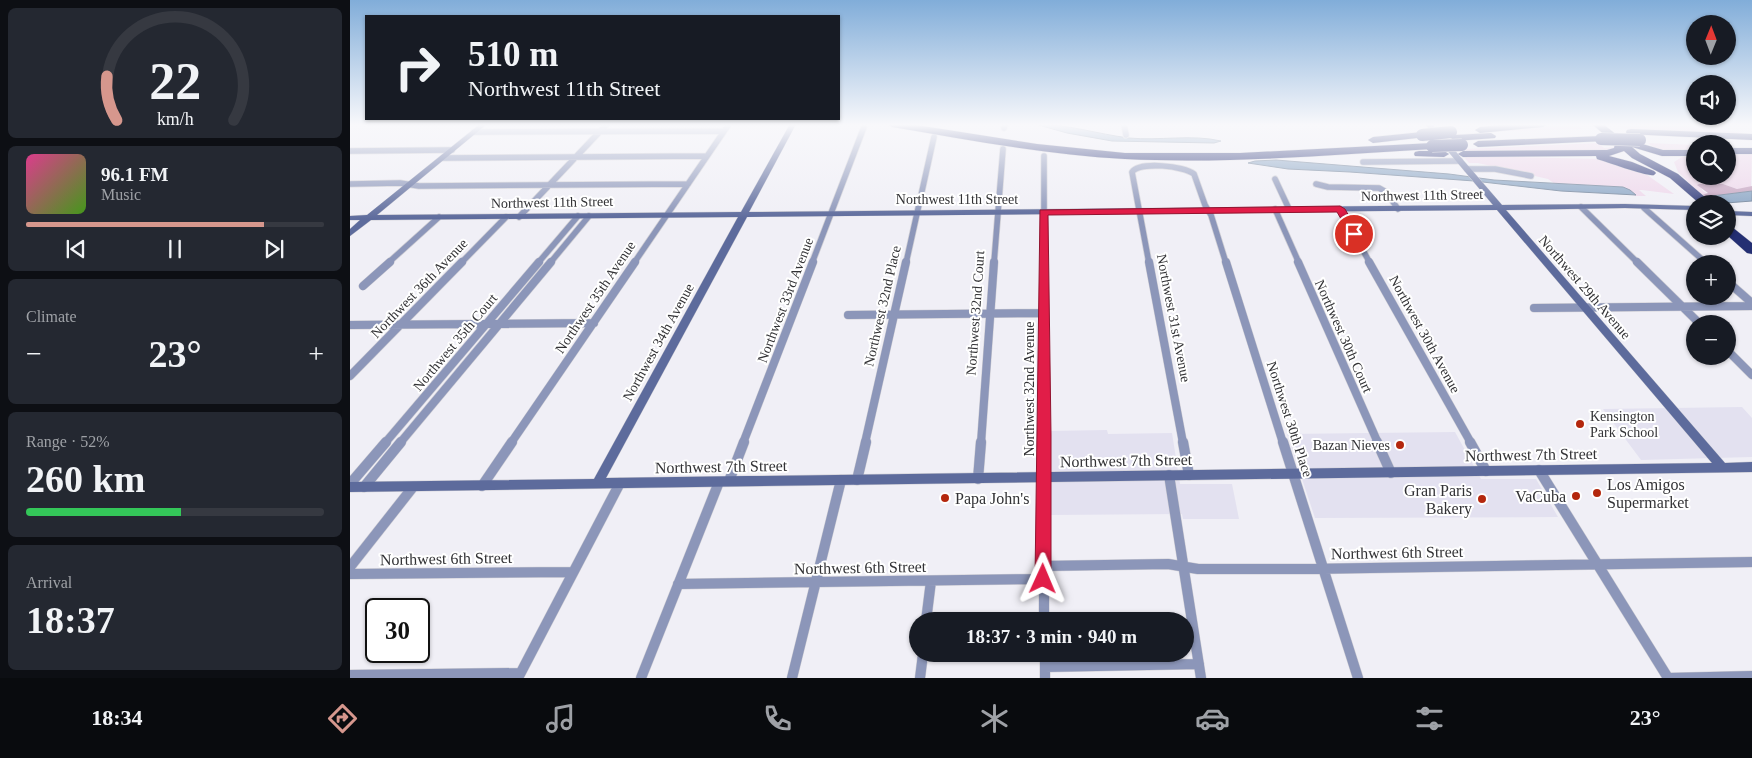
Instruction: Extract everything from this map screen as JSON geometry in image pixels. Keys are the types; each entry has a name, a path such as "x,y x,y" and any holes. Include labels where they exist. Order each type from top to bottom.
{"highway":[{"path":"1114,156 1230,156"},
{"path":"1590,156 1628,164 1667,181"},
{"path":"1643,156 1657,172 1686,195"},
{"path":"1685,156 1674,159 1671,166 1676,174 1686,182"},
{"path":"1650,163 1670,174 1689,195"},
{"path":"1736,227 1752,240"},
{"path":"1736,237 1752,250"}],"street":[{"path":"350,233 446,156"},
{"path":"443,158 706,156"},
{"name":"Northwest 35th Avenue","path":"482,486 706,156"},
{"name":"Northwest 34th Avenue","path":"597,484 775,156"},
{"name":"Northwest 33rd Avenue","path":"641,678 678,584 724,482 832,214 853,156"},
{"name":"Northwest 32nd Place","path":"857,480 930,156"},
{"name":"Northwest 32nd Court","path":"978,479 1002,156"},
{"name":"Northwest 32nd Avenue","path":"1044,156 1044,612"},
{"path":"1363,162 1401,156"},
{"name":"Northwest 29th Avenue","path":"1462,156 1467,169 1476,180 1722,467"},
{"path":"519,216 576,157"},
{"name":"Northwest 30th Place","path":"1135,168 1167,167 1191,171 1195,175 1207,210 1211,215 1358,678"},
{"name":"Northwest 31st Avenue","path":"1135,168 1132,172 1189,475"},
{"path":"1467,169 1495,169 1531,176"},
{"path":"1275,179 1289,210"},
{"path":"350,184 688,184"},
{"path":"1316,184 1328,187 1372,187 1381,189 1388,194 1398,209"},
{"name":"Northwest 11th Street","path":"350,218 1500,208 1625,206 1686,203"},
{"name":"Northwest 11th Street","path":"1625,206 1644,208 1686,203"},
{"path":"1581,207 1691,315"},
{"path":"1644,208 1697,255"},
{"name":"Northwest 30th Avenue","path":"1340,209 1486,471"},
{"path":"1736,209 1752,209"},
{"name":"Northwest 30th Court","path":"1275,210 1391,472"},
{"path":"1736,213 1752,214"},
{"name":"Northwest 35th Court","path":"350,486 578,216"},
{"name":"Northwest 35th Court","path":"364,487 589,216"},
{"path":"363,286 439,217"},
{"name":"Northwest 36th Avenue","path":"350,376 506,217"},
{"path":"1736,290 1752,305"},
{"path":"1534,308 1752,305"},
{"path":"848,315 1044,314"},
{"path":"350,324 594,323"},
{"path":"1736,359 1752,375"},
{"path":"417,407 430,407"},
{"path":"389,439 404,439"},
{"name":"Northwest 7th Street","path":"350,486 413,487 1752,467"},
{"path":"1539,470 1668,678 1752,676"},
{"path":"1169,476 1201,678"},
{"path":"792,678 841,480"},
{"path":"350,675 519,676 620,483"},
{"path":"350,567 413,487"},
{"name":"Northwest 6th Street","path":"1043,566 1168,564 1198,569 1752,562"},
{"name":"Northwest 6th Street","path":"350,574 573,572"},
{"name":"Northwest 6th Street","path":"678,584 1043,579"},
{"path":"927,612 931,581"},
{"path":"920,678 922,662"},
{"path":"1045,672 1199,664"}],"shaded area":[{"path":"1463,156 1602,159 1643,172 1674,194 1639,190 1646,196 1634,196 1623,187 1555,184 1548,179 1478,163 1469,163"},
{"path":"1736,156 1752,156 1751,187 1737,189 1726,185 1736,185"},
{"path":"1686,157 1686,180 1678,172 1674,162"},
{"path":"1692,185 1700,185 1703,191 1708,194 1702,195"},
{"path":"1697,185 1726,185 1737,189 1752,186 1752,191 1702,195 1708,193"},
{"path":"1742,407 1752,418 1752,457 1641,460 1603,409"},
{"path":"1107,430 1108,434 1172,433 1180,484 1232,484 1239,519 1183,519 1182,514 1050,515 1049,431"},
{"path":"1455,432 1481,479 1536,479 1558,517 1315,518 1287,434"}],"water":[{"path":"1276,160 1449,174 1494,180 1623,187 1636,195 1561,191 1474,181 1288,169 1248,163"},
{"path":"1752,191 1752,201 1736,202 1736,195 1720,195"}],"place":[{"name":"Kensington Park School","path":"1580,424"},
{"name":"Bazan Nieves","path":"1400,445"},
{"name":"Los Amigos Supermarket","path":"1597,493"},
{"name":"VaCuba","path":"1576,496"},
{"name":"Papa John's","path":"945,498"},
{"name":"Gran Paris Bakery","path":"1482,499"}],"route":[{"path":"1043,579 1045,467 1044,212 1340,209 1354,234"}]}
